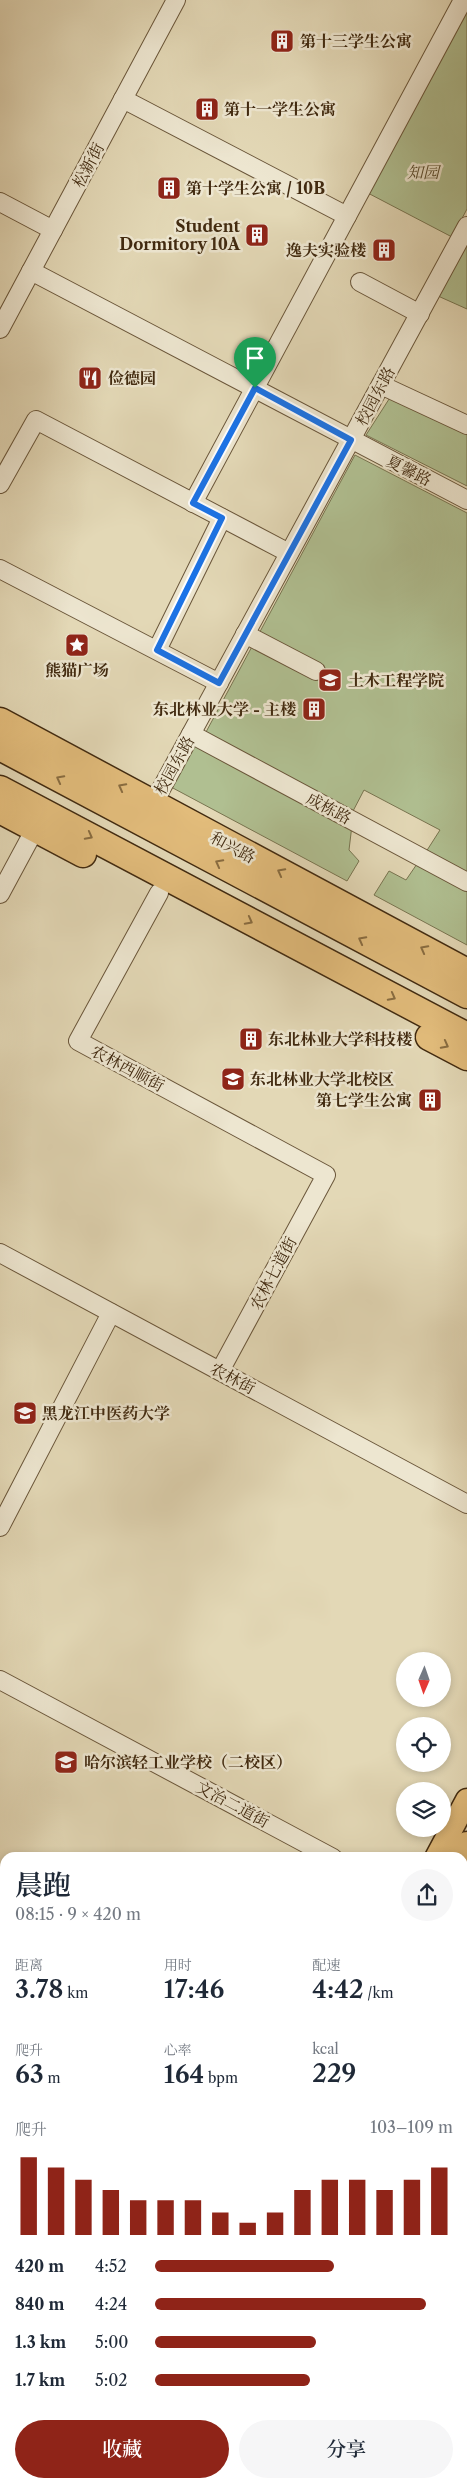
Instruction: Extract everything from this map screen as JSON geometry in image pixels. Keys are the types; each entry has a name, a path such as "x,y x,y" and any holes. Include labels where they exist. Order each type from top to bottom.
{"highway":[{"name":"和兴路","path":"0,721 467,972"},
{"path":"0,747 467,996"},
{"path":"0,789 467,1036"},
{"path":"0,810 467,1057"}],"main road":[{"path":"439,1852 467,1800"}],"street":[{"name":"松新街","path":"0,329 176,0"},
{"path":"193,503 463,0"},
{"path":"124,98 347,216"},
{"path":"0,202 53,230"},
{"name":"校园东路","path":"153,804 467,226"},
{"name":"夏馨路","path":"31,271 467,500"},
{"path":"360,282 420,314"},
{"path":"381,385 467,425"},
{"path":"0,484 36,420 289,553"},
{"path":"157,650 222,518"},
{"path":"0,568 219,683"},
{"path":"245,634 316,671"},
{"name":"成栋路","path":"191,734 467,882"},
{"path":"0,894 35,828"},
{"name":"农林西顺街","path":"158,893 78,1041 326,1175"},
{"name":"农林七道街","path":"220,1371 326,1175"},
{"name":"农林街","path":"0,1253 467,1504"},
{"path":"0,1527 111,1313"},
{"name":"文治二道街","path":"0,1680 322,1852"}],"green space":[{"name":"知园","path":"467,0 467,209 452,237 364,191"},
{"path":"467,244 467,309 438,296"},
{"path":"391,396 467,431 467,486 366,435"},
{"path":"355,455 467,513 467,878 424,855 440,830 364,790 352,813 206,732"},
{"path":"196,743 352,825 349,850 359,861 347,881 171,787"},
{"path":"419,861 467,887 467,945 374,895 389,871 406,880"}],"place":[{"name":"第十三学生公寓","path":"282,41"},
{"name":"第十一学生公寓","path":"207,109"},
{"name":"第十学生公寓 / 10B","path":"169,188"},
{"name":"Student Dormitory 10A","path":"257,235"},
{"name":"逸夫实验楼","path":"384,250"},
{"name":"俭德园","path":"90,378"},
{"name":"熊猫广场","path":"77,645"},
{"name":"土木工程学院","path":"330,680"},
{"name":"东北林业大学 - 主楼","path":"314,709"},
{"name":"东北林业大学科技楼","path":"251,1039"},
{"name":"东北林业大学北校区","path":"233,1079"},
{"name":"第七学生公寓","path":"430,1100"},
{"name":"黑龙江中医药大学","path":"25,1413"},
{"name":"哈尔滨轻工业学校（二校区）","path":"66,1762"}],"route":[{"path":"255,388 351,440 219,683 157,650 222,518 193,503 255,388"}]}
